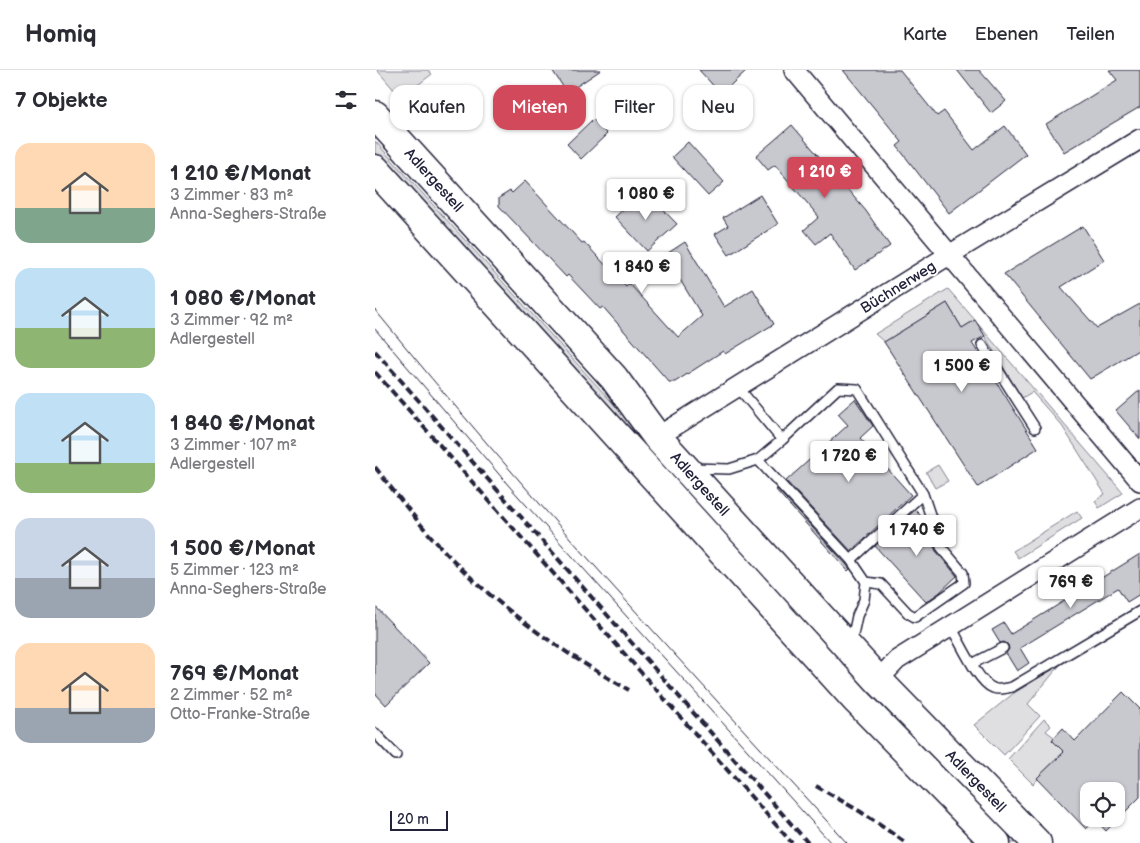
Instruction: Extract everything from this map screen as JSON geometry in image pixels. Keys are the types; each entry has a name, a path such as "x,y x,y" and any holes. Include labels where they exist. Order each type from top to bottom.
{"main road":[{"name":"Adlergestell","path":"375,115 614,378 657,437 877,680 1037,843"},
{"name":"Adlergestell","path":"375,169 857,701 996,843"},
{"path":"857,701 877,680"}],"street":[{"path":"794,70 1140,481"},
{"name":"Büchnerweg","path":"657,437 949,255 1140,139"},
{"path":"877,680 897,660 1140,508"}],"lane":[{"path":"982,345 1035,428"},
{"path":"737,386 782,440"},
{"path":"686,468 729,469 758,460 838,388 857,389 923,494 941,547 963,573 963,583 915,617 908,613 881,584 866,582"},
{"path":"758,460 851,560 866,582 864,600 857,616 850,649"},
{"path":"851,560 923,494"},
{"path":"951,627 979,677 992,688 999,690 1012,687 1140,611"},
{"path":"972,664 1003,648"},
{"path":"375,733 396,755"}],"shaded area":[{"path":"377,70 428,70 432,74 418,85 390,85"},
{"path":"375,141 854,669 848,675 375,153"},
{"path":"948,289 975,320 962,328 947,303 884,342 875,334"},
{"path":"977,323 1123,493 1099,508 1095,501 1105,494 1062,426 1032,392 1022,398"},
{"path":"938,465 948,481 935,488 926,472"},
{"path":"1077,511 1082,518 1018,558 1013,551"},
{"path":"1060,665 1028,704 1040,716 1004,755 974,725 1014,693"},
{"path":"898,718 1023,843 1010,843 893,723"},
{"path":"1044,719 1051,726 1046,731 1054,737 1052,740 1064,752 1033,784 1008,759"}],"building":[{"path":"552,70 601,70 578,85 562,85"},
{"path":"699,70 747,70 731,85 713,85"},
{"path":"843,70 900,70 937,116 944,111 974,150 1005,126 1026,154 949,213 897,146 902,142"},
{"path":"957,70 979,70 1006,101 991,113"},
{"path":"1109,70 1140,70 1140,107 1064,152 1046,124 1117,80"},
{"path":"593,119 596,122 596,130 603,130 607,134 581,159 567,144 582,130 586,130 586,126"},
{"path":"792,125 866,211 890,246 855,270 830,233 816,244 804,230 819,217 775,165 768,170 756,156"},
{"path":"688,142 724,182 708,196 672,157"},
{"path":"525,181 582,243 584,242 626,287 629,283 678,337 702,316 665,255 685,242 724,307 753,289 774,324 725,354 723,351 675,382 669,382 603,307 600,309 568,275 566,277 499,206 499,198 510,191 512,193"},
{"path":"644,190 677,224 647,251 615,217"},
{"path":"760,195 778,224 729,255 715,234 728,226 723,218"},
{"path":"1083,226 1104,260 1061,287 1097,328 1140,304 1140,349 1090,379 1004,274"},
{"path":"947,303 962,328 975,320 985,336 972,343 1038,448 978,487 884,342"},
{"path":"1140,390 1140,439 1116,411"},
{"path":"855,399 873,426 860,438 911,495 851,551 786,481 848,425 838,414"},
{"path":"776,490 846,564 850,569 848,571"},
{"path":"915,510 926,521 930,535 928,536 936,551 957,576 926,602 875,546"},
{"path":"1140,554 1140,594 1127,602 1118,588 1020,648 1029,663 1017,671 1006,653 1009,649 1008,645 1004,642 1000,643 992,630 1004,623 1011,634"},
{"path":"375,606 429,663 386,705 375,693"},
{"path":"1123,692 1140,709 1140,797 1125,812 1125,782 1080,782 1080,823 1037,778 1064,752 1052,740 1063,728 1075,741"}],"tram line":[{"path":"375,310 548,513 847,843"},
{"path":"375,329 509,486 831,843"}],"railway":[{"path":"375,351 808,843"},
{"path":"375,372 792,843"},
{"path":"375,467 433,539 494,598 559,647 629,690"},
{"path":"816,786 861,812 906,843"}]}
